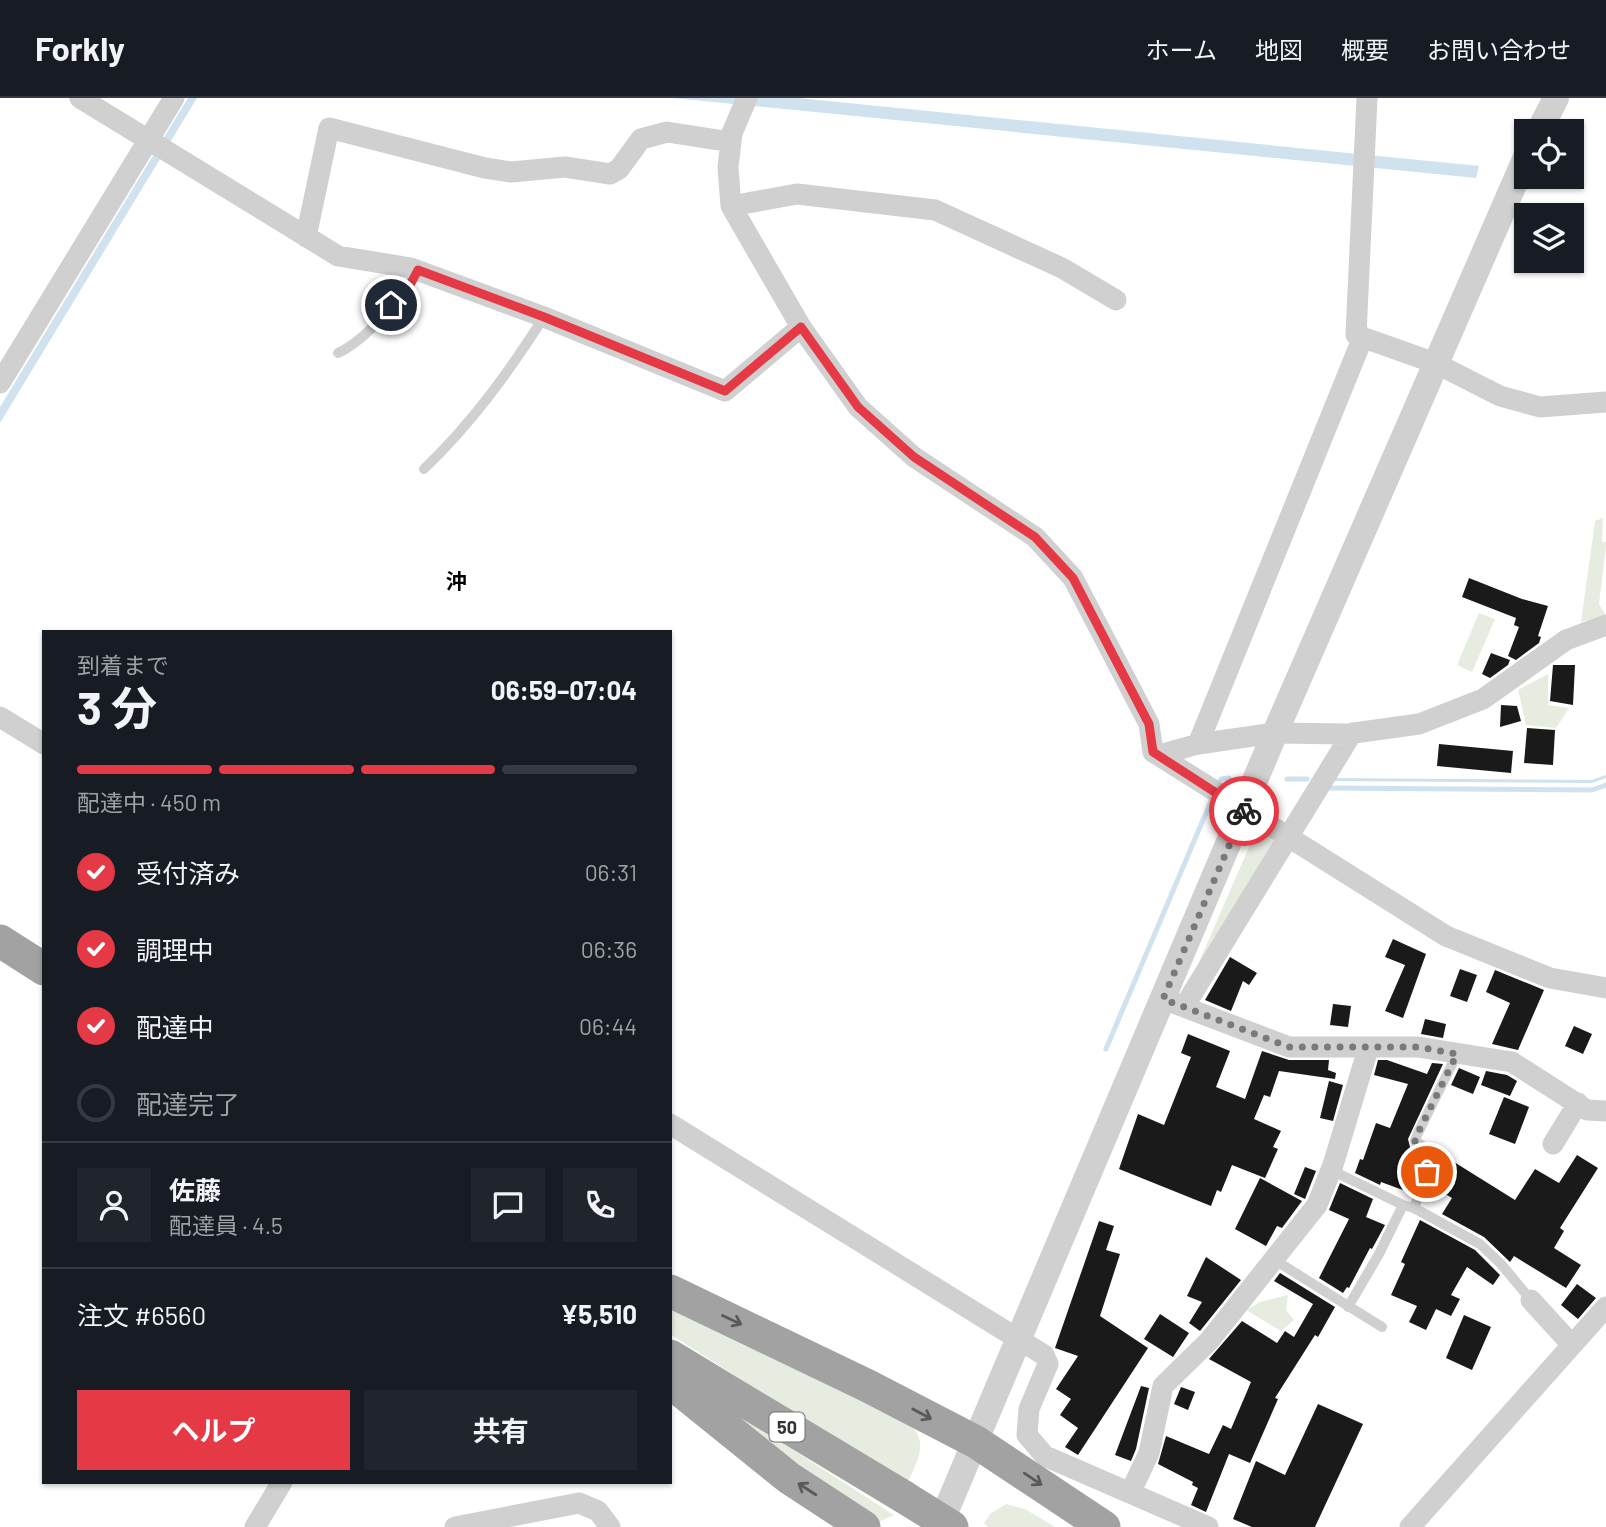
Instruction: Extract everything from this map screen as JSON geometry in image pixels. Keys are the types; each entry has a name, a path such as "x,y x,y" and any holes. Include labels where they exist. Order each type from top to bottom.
{"highway":[{"path":"0,941 42,968"},
{"path":"672,1291 868,1385 976,1442 1104,1527"},
{"name":"50","path":"672,1357 952,1527"},
{"path":"672,1384 789,1478 864,1527"}],"street":[{"path":"80,98 338,256 418,270 544,317 725,391 801,327"},
{"path":"0,383 174,98"},
{"path":"1367,98 1356,335 1435,362 1500,396 1539,407 1606,402"},
{"path":"1545,119 1556,98"},
{"path":"745,102 731,142 728,167 731,206 801,327 858,407 914,457 1035,537 1073,578 1149,724 1153,752 1446,936 1550,978 1606,988"},
{"path":"306,237 329,128 485,169 511,172 565,167 610,174 619,169 641,139 667,132 731,142"},
{"path":"939,1527 1020,1339 1173,1003 1275,733 1514,184"},
{"path":"731,206 797,194 935,210 1062,268 1116,300"},
{"path":"1198,744 1363,337"},
{"path":"1159,755 1198,744 1275,733 1352,733 1419,724 1483,699 1566,640 1606,625"},
{"path":"0,717 42,743"},
{"path":"1173,1003 1289,836 1352,733"},
{"path":"1173,1003 1289,1047 1418,1047 1512,1062 1587,1110 1606,1111"},
{"path":"1130,1493 1149,1453 1163,1386 1209,1340 1317,1205 1331,1170 1368,1049"},
{"path":"1553,1144 1577,1103"},
{"path":"672,1125 1044,1355 1048,1364 1029,1409 1027,1435 1045,1456 1208,1527"},
{"path":"1531,1300 1572,1345"},
{"path":"1410,1527 1606,1307"},
{"path":"264,1524 281,1484"},
{"path":"455,1527 579,1503 598,1511 610,1527"}],"lane":[{"path":"338,353 355,345 410,285 418,270"},
{"path":"424,469 459,436 502,382 544,317"},
{"path":"1348,1307 1408,1206 1434,1154 1415,1141 1457,1054"},
{"path":"1331,1170 1480,1244 1531,1300"},
{"path":"1273,1259 1382,1327"}],"shaded area":[{"path":"1603,518 1602,542 1606,542 1606,546 1599,604 1606,616 1581,622 1595,521"},
{"path":"1479,613 1495,619 1472,672 1457,665"},
{"path":"1548,674 1548,705 1569,708 1556,728 1526,725 1518,690"},
{"path":"1257,829 1277,842 1186,992"},
{"path":"1288,1295 1286,1310 1294,1320 1281,1331 1246,1310 1260,1302"},
{"path":"672,1301 907,1421 919,1437 920,1452 907,1485 672,1335"},
{"path":"679,1376 894,1515 876,1523"},
{"path":"1006,1504 1025,1509 1055,1527 989,1527 984,1524 990,1514"}],"water":[{"path":"188,98 197,98 0,423 0,407"},
{"path":"673,98 798,98 1479,166 1476,178"},
{"path":"1606,775 1606,778 1592,783 1332,781 1332,778 1591,780"}],"building":[{"path":"1469,578 1548,606 1538,636 1541,637 1539,643 1516,660 1508,656 1519,627 1514,625 1516,618 1462,597"},
{"path":"1491,653 1510,660 1508,665 1490,678 1482,674"},
{"path":"1553,665 1575,665 1573,705 1550,701"},
{"path":"1501,705 1517,706 1521,721 1500,727"},
{"path":"1527,728 1555,730 1553,765 1524,763"},
{"path":"1439,744 1513,751 1511,773 1437,766"},
{"path":"1393,939 1426,954 1403,1018 1385,1011 1405,965 1385,957"},
{"path":"1230,957 1257,973 1249,985 1243,981 1231,1011 1205,1000"},
{"path":"1460,969 1477,975 1467,1002 1450,996"},
{"path":"1495,970 1544,990 1518,1050 1492,1044 1510,1003 1486,992"},
{"path":"1333,1004 1351,1006 1348,1027 1330,1025"},
{"path":"1425,1019 1446,1024 1443,1038 1421,1034"},
{"path":"1574,1026 1592,1034 1583,1054 1565,1046"},
{"path":"1188,1034 1230,1051 1216,1087 1245,1099 1262,1051 1289,1060 1329,1060 1328,1070 1336,1073 1335,1079 1279,1071 1270,1097 1264,1095 1254,1119 1281,1131 1273,1147 1278,1149 1265,1178 1232,1165 1221,1192 1217,1190 1211,1206 1119,1169 1138,1114 1164,1125 1191,1057 1181,1053"},
{"path":"1378,1060 1387,1060 1427,1074 1432,1063 1443,1064 1408,1139 1410,1147 1424,1157 1411,1193 1381,1182 1380,1185 1355,1173 1360,1159 1363,1160 1376,1123 1390,1128 1408,1084 1374,1075"},
{"path":"1459,1068 1480,1077 1473,1094 1451,1085"},
{"path":"1486,1071 1507,1075 1517,1081 1510,1096 1481,1085"},
{"path":"1329,1081 1343,1085 1333,1121 1320,1118"},
{"path":"1504,1097 1529,1107 1515,1144 1489,1134"},
{"path":"1577,1155 1598,1168 1560,1228 1564,1231 1554,1248 1581,1265 1566,1288 1514,1256 1510,1262 1484,1237 1442,1214 1452,1198 1437,1189 1454,1162 1515,1200 1535,1169 1559,1183"},
{"path":"1305,1167 1316,1171 1305,1199 1294,1194"},
{"path":"1260,1178 1302,1201 1282,1228 1277,1226 1266,1246 1235,1229"},
{"path":"1340,1183 1373,1199 1366,1217 1385,1225 1349,1288 1343,1293 1319,1278 1349,1219 1329,1210"},
{"path":"1420,1220 1475,1250 1500,1275 1493,1285 1467,1267 1451,1295 1460,1299 1451,1316 1436,1309 1426,1330 1409,1322 1417,1306 1391,1295 1405,1264 1401,1262"},
{"path":"1099,1221 1114,1226 1106,1250 1120,1254 1100,1316 1148,1348 1078,1455 1065,1447 1078,1428 1060,1415 1071,1399 1056,1389 1078,1356 1055,1348"},
{"path":"1206,1257 1241,1280 1200,1331 1189,1323 1202,1302 1187,1296"},
{"path":"1280,1273 1335,1307 1318,1337 1315,1335 1275,1398 1278,1399 1250,1463 1229,1454 1206,1512 1191,1505 1198,1488 1192,1485 1193,1482 1158,1464 1166,1436 1209,1454 1223,1425 1231,1429 1251,1382 1209,1359 1242,1321 1277,1343 1285,1331 1294,1337 1313,1304 1274,1281"},
{"path":"1577,1284 1596,1298 1578,1319 1561,1305"},
{"path":"1160,1314 1189,1333 1173,1357 1144,1339"},
{"path":"1464,1315 1491,1327 1472,1370 1446,1358"},
{"path":"1141,1386 1149,1388 1131,1461 1115,1455"},
{"path":"1181,1387 1195,1392 1188,1410 1174,1404"},
{"path":"1318,1404 1363,1424 1315,1527 1252,1527 1233,1519 1256,1461 1285,1475"}],"waterway":[{"path":"1218,785 1221,779 1229,778"},
{"path":"1287,779 1307,779"},
{"path":"1329,788 1592,790 1606,785"},
{"path":"1106,1049 1211,801"}],"way so far":[{"path":"1244,811 1163,999 1289,1047 1418,1047 1457,1054 1415,1141 1434,1154 1427,1172"}],"district":[{"name":"沖","path":"456,580"}],"route":[{"path":"391,305 410,285 418,270 544,317 725,391 801,327 858,407 914,457 1035,537 1073,578 1149,724 1153,752 1244,811"}]}
